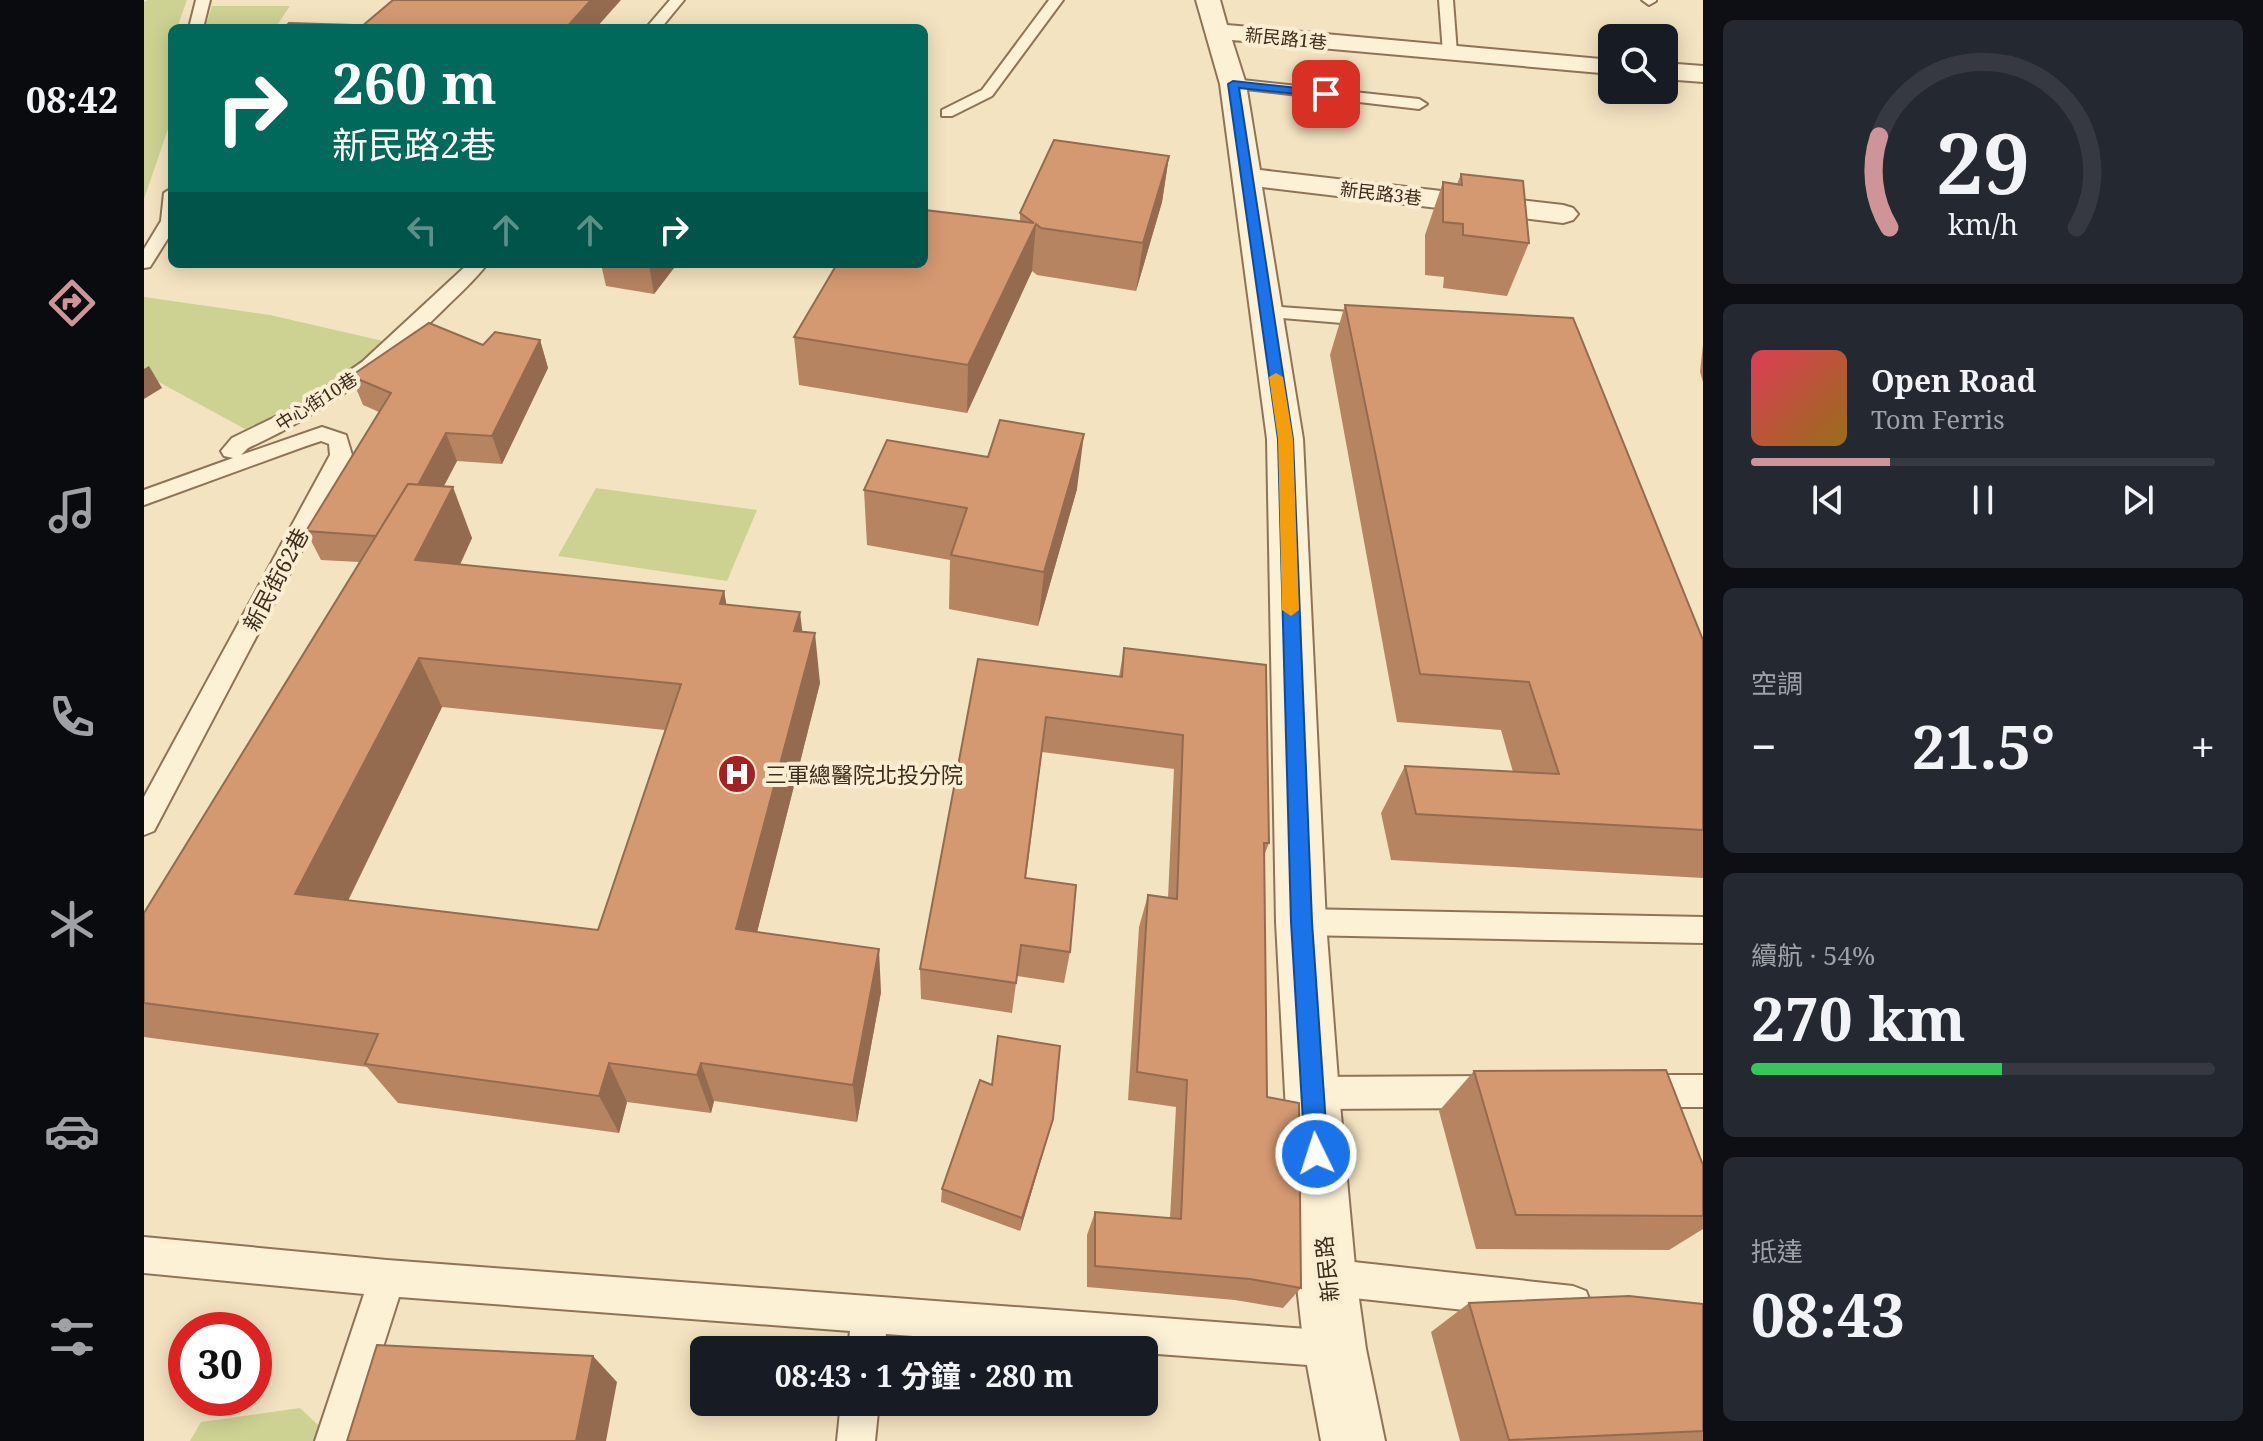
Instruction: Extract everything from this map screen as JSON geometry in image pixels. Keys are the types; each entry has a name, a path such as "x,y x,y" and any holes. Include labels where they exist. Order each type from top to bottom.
{"street":[{"name":"新民路","path":"1208,0 1233,84 1285,439 1301,922 1312,1093 1326,1277 1335,1349 1353,1441"},
{"name":"新民路1巷","path":"1217,31 1598,66"},
{"path":"1678,72 1703,74"},
{"name":"新民路3巷","path":"1246,177 1563,214"}],"lane":[{"path":"197,24 203,0"},
{"path":"656,24 677,0"},
{"path":"947,113 987,93 1056,0"},
{"path":"1446,0 1450,53"},
{"path":"1233,84 1419,104"},
{"path":"144,263 168,224"},
{"name":"中心街10巷","path":"224,468 230,453 240,443 326,398 358,376 432,312 474,268"},
{"path":"1266,312 1405,322"},
{"name":"新民街62巷","path":"144,823 341,455 339,440 322,434 224,468"},
{"path":"144,498 224,468"},
{"path":"1301,922 1703,930"},
{"path":"1609,1091 1703,1091"},
{"path":"1312,1093 1515,1092"},
{"path":"144,1255 387,1278 868,1333 1335,1349"},
{"path":"1326,1277 1605,1308"},
{"path":"334,1441 387,1278"},
{"path":"856,1441 859,1416"}],"green space":[{"path":"187,0 178,24 168,24 168,129 144,199 144,2"},
{"path":"212,6 290,6 278,24 206,24"},
{"path":"144,297 270,315 396,344 258,436 144,374"},
{"path":"596,488 757,510 727,581 558,556"},
{"path":"300,1408 335,1441 190,1441 201,1422 243,1416 272,1416 272,1412"}],"building":[{"path":"393,0 591,0 570,24 365,24"},
{"path":"1054,140 1169,156 1143,243 1041,228 1036,224 968,365 794,337 835,268 928,268 928,210 1034,223 1020,213"},
{"path":"1461,174 1523,181 1529,243 1463,235 1463,224 1443,222 1443,182 1462,185"},
{"path":"1345,305 1573,318 1703,640 1703,830 1416,814 1405,766 1559,774 1529,682 1420,674"},
{"path":"429,323 483,345 495,332 540,340 492,436 446,433 418,485 408,484 376,536 306,531 391,393 351,376"},
{"path":"1000,420 1084,434 1044,572 951,555 967,508 864,490 887,440 988,457"},
{"path":"408,484 453,487 415,560 724,591 720,604 800,612 794,631 815,633 736,929 879,949 853,1085 701,1063 697,1075 609,1063 599,1096 365,1064 378,1034 144,1003 144,913","holes":["419,658 681,684 598,930 295,894"]},
{"path":"1124,648 1266,665 1269,843 1264,843 1267,1097 1299,1103 1301,1288 1250,1279 1095,1266 1095,1212 1181,1219 1187,1080 1137,1072 1148,895 1177,899 1183,735 1046,717 1025,878 1076,885 1070,952 1021,945 1016,983 920,969 978,659 1122,677"},
{"path":"998,1036 1060,1046 1053,1119 1022,1218 942,1189 980,1080 992,1085"},
{"path":"1666,1070 1703,1165 1703,1216 1516,1215 1474,1071"},
{"path":"1629,1296 1703,1304 1703,1431 1509,1440 1469,1303"},
{"path":"377,1345 593,1356 576,1441 347,1441"}],"slow traffic":[{"path":"1276,377 1285,439 1291,610"}],"place":[{"name":"三軍總醫院北投分院","path":"737,774"}],"route":[{"path":"1316,1154 1301,922 1285,439 1233,84 1326,94"}]}
